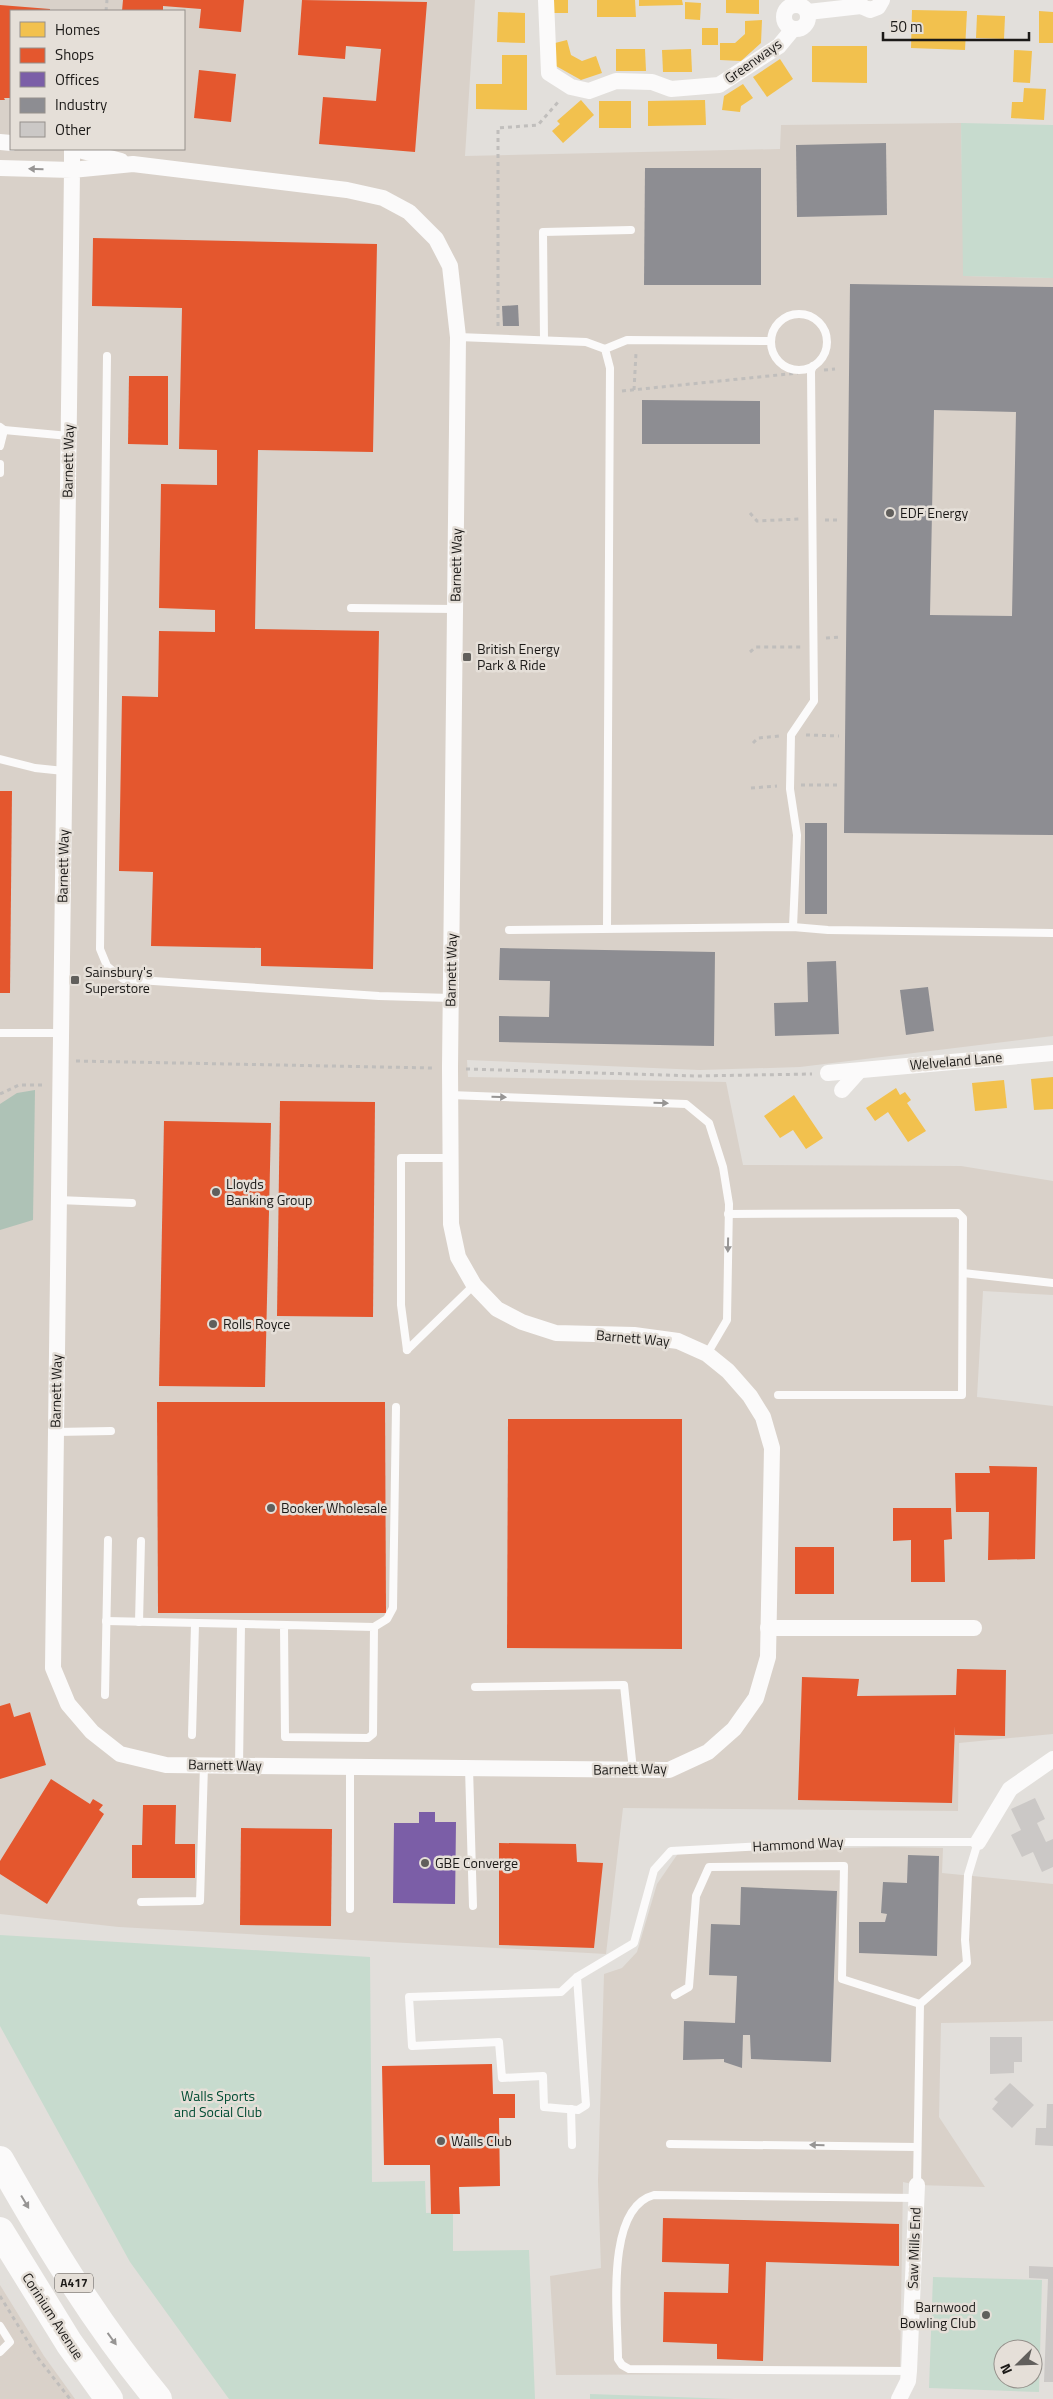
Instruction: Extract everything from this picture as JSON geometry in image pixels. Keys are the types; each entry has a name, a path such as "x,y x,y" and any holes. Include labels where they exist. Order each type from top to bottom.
{"highway":[{"name":"A417","path":"0,2160 54,2252 91,2309 158,2399"},
{"name":"Corinium Avenue","path":"0,2231 69,2343 109,2399"}],"street":[{"name":"Greenways","path":"546,0 549,73 571,87 589,91 616,81 652,82 672,89 719,85 779,46 793,28 805,25 808,12 802,6 791,2 784,18 785,22 793,28"},
{"path":"808,12 860,3 866,9 874,9 882,0"},
{"path":"0,168 72,170 73,150"},
{"path":"77,150 133,164"},
{"name":"Barnett Way","path":"133,164 347,190 383,198 410,212 436,239 450,266 458,337 450,1158 451,1224 458,1257 474,1285 497,1309 522,1322 556,1334 634,1335 678,1341 707,1354 728,1371 750,1396 763,1417 772,1448 768,1657 756,1698 734,1729 708,1752 669,1770 166,1765 120,1754 92,1732 68,1704 54,1668 59,1060 72,170 133,164"},
{"name":"Welveland Lane","path":"828,1073 1053,1052"},
{"path":"842,1090 859,1071"},
{"path":"768,1628 974,1628"},
{"path":"978,1842 1010,1789 1053,1759"},
{"name":"Saw Mills End","path":"899,2399 908,2381 909,2372 916,2191"}],"lane":[{"path":"544,340 543,232 631,230"},
{"path":"801,314 810,316 823,328 827,339 826,349 821,359 812,368 804,370 785,366 774,354 771,341 773,332 780,321 789,316 801,314"},
{"path":"458,337 586,342 604,349 627,340 771,341"},
{"path":"604,349 610,368 607,928"},
{"path":"107,356 100,949 107,966 123,978 379,996 451,998"},
{"path":"793,927 797,835 790,786 791,735 814,701 812,368"},
{"path":"0,446 2,429 69,436"},
{"path":"0,464 0,473"},
{"path":"351,608 455,609"},
{"path":"0,759 35,768 64,771"},
{"path":"509,930 793,927 828,930 1053,933"},
{"path":"0,1033 60,1033"},
{"path":"450,1095 686,1104 709,1123 723,1167 728,1214 727,1320 707,1354"},
{"path":"450,1158 401,1158 401,1305 407,1350 474,1285"},
{"path":"58,1200 132,1203"},
{"path":"728,1214 958,1213 963,1218 962,1396 778,1395"},
{"path":"963,1272 1053,1283"},
{"path":"106,1622 374,1627 387,1619 393,1608 396,1407"},
{"path":"56,1432 111,1431"},
{"path":"105,1696 108,1540"},
{"path":"139,1622 141,1541"},
{"path":"192,1735 195,1624"},
{"path":"239,1766 241,1625"},
{"path":"284,1626 285,1737 368,1738 373,1734 374,1627"},
{"path":"475,1686 624,1685 634,1770"},
{"path":"142,1902 200,1902 204,1765"},
{"path":"350,1767 350,1909"},
{"path":"469,1768 473,1906"},
{"name":"Hammond Way","path":"571,2109 544,2108 542,2076 502,2078 499,2042 412,2046 409,1996 561,1992 577,1976 634,1943 654,1870 671,1851 841,1842 978,1842"},
{"path":"909,2372 629,2368 622,2365 618,2359 617,2256 624,2228 634,2207 639,2200 654,2195 916,2191 920,2004 967,1963 965,1940 968,1875 978,1842"},
{"path":"675,1995 689,1987 696,1896 709,1867 844,1866 842,1979 920,2004"},
{"path":"572,2144 571,2109 578,2110 586,2104 577,1976"},
{"path":"670,2144 917,2147"},
{"path":"0,2326 10,2342 0,2352"}],"path":[{"path":"498,339 498,128 538,125 571,87"},
{"path":"634,390 636,340"},
{"path":"610,392 812,368 836,369"},
{"path":"750,513 757,521 838,520"},
{"path":"750,652 756,647 795,648 814,645 829,637 840,637"},
{"path":"59,1060 450,1068 696,1076 828,1073"},
{"path":"0,1094 19,1085 60,1086"},
{"path":"0,2296 38,2358 70,2399"}],"shaded area":[{"path":"0,0 475,0 465,156 780,149 781,125 961,123 964,276 1053,278 1053,1036 800,1067 700,1070 467,1060 468,1077 726,1082 743,1165 961,1166 1053,1181 1053,1295 983,1291 977,1397 1053,1406 1053,1734 959,1743 958,1811 623,1808 606,1954 119,1927 0,1914"},
{"path":"885,1847 943,1848 942,1873 1053,1884 1053,2021 941,2023 939,2117 985,2187 917,2185 903,2182 900,2373 556,2375 550,2276 601,2268 598,2181 604,1974 622,1968 637,1952 657,1884 679,1852"},
{"path":"0,2285 44,2356 75,2399 0,2399"}],"green space":[{"path":"961,123 1053,125 1053,278 963,276"},
{"path":"35,1090 33,1220 0,1230 0,1104 17,1093"},
{"name":"Walls Sports and Social Club","path":"0,1935 370,1957 372,2182 425,2181 426,2213 453,2212 453,2251 529,2250 535,2399 229,2399 130,2262 0,2026"},
{"name":"Barnwood Bowling Club","path":"933,2277 1042,2280 1040,2339 993,2339 993,2389 1039,2389 1039,2392 929,2388"},
{"path":"590,2394 734,2399 590,2399"}],"building: Homes":[{"path":"550,0 568,0 568,13 550,13"},
{"path":"597,0 635,0 636,17 597,17"},
{"path":"639,0 682,0 683,5 639,6"},
{"path":"726,0 759,0 759,14 726,13"},
{"path":"685,2 701,3 700,20 685,19"},
{"path":"912,10 967,11 965,50 911,48"},
{"path":"1039,11 1053,12 1053,43 1039,43"},
{"path":"498,12 525,13 525,43 497,42"},
{"path":"977,15 1005,16 1004,39 976,38"},
{"path":"762,20 761,43 741,61 720,60 720,43 735,43 745,34 745,21"},
{"path":"702,28 718,28 718,45 702,45"},
{"path":"567,40 571,55 582,61 596,56 602,73 581,80 556,66 551,44"},
{"path":"812,46 867,46 867,83 812,82"},
{"path":"616,49 645,49 646,71 616,71"},
{"path":"691,49 692,72 663,72 662,50"},
{"path":"1014,50 1032,51 1030,83 1013,82"},
{"path":"502,55 527,55 527,110 476,109 476,84 502,84"},
{"path":"780,59 793,79 767,97 753,77"},
{"path":"743,84 753,98 741,106 740,112 722,110 724,96"},
{"path":"1024,88 1046,89 1044,120 1011,118 1012,102 1023,102"},
{"path":"581,100 594,115 563,143 552,131 560,124 557,121"},
{"path":"705,100 706,125 648,126 648,101"},
{"path":"599,101 631,101 631,128 599,128"},
{"path":"1053,1077 1053,1109 1034,1110 1031,1079"},
{"path":"1004,1080 1007,1108 975,1111 972,1083"},
{"path":"896,1088 900,1095 905,1092 911,1100 907,1103 926,1131 908,1142 888,1112 875,1121 866,1108"},
{"path":"794,1095 823,1138 806,1149 793,1130 780,1138 764,1116"}],"building: Shops":[{"path":"123,0 244,0 241,32 199,28 201,9 163,6 163,10 122,10"},
{"path":"302,0 427,2 415,152 319,144 323,97 376,101 381,49 346,46 345,59 298,55"},
{"path":"0,5 50,9 10,10 10,98 0,100"},
{"path":"199,70 236,74 231,122 194,118"},
{"path":"93,238 377,244 373,452 258,450 255,629 379,631 373,969 261,966 261,948 151,946 153,872 119,871 122,696 158,697 159,631 215,632 215,610 159,608 161,484 217,485 217,450 179,449 182,308 92,306"},
{"path":"129,376 168,376 168,445 128,444"},
{"path":"0,791 12,791 10,993 0,993"},
{"path":"280,1101 375,1102 373,1317 277,1316"},
{"path":"164,1121 271,1123 265,1387 159,1386"},
{"name":"Booker Wholesale","path":"157,1402 385,1402 386,1613 158,1613"},
{"path":"508,1419 682,1419 682,1649 507,1648"},
{"path":"989,1466 1037,1467 1035,1559 988,1560 989,1512 956,1512 955,1473 990,1473"},
{"path":"893,1508 951,1508 952,1539 944,1540 945,1582 911,1582 911,1540 893,1541"},
{"path":"795,1547 834,1547 834,1594 795,1594"},
{"path":"957,1669 1006,1670 1005,1736 955,1735 955,1726 952,1803 798,1800 802,1677 859,1679 857,1696 956,1695"},
{"path":"10,1703 14,1717 30,1712 46,1765 0,1779 0,1706"},
{"path":"51,1779 90,1804 93,1799 103,1805 99,1810 104,1814 47,1904 0,1874 0,1861"},
{"path":"143,1805 176,1805 175,1844 195,1844 195,1878 132,1878 132,1845 142,1845"},
{"path":"241,1828 332,1829 331,1926 240,1925"},
{"path":"499,1843 576,1844 577,1862 603,1863 594,1948 499,1945"},
{"name":"Walls Club","path":"492,2064 493,2094 515,2094 515,2118 499,2118 500,2186 459,2187 460,2214 431,2214 430,2165 384,2165 382,2066"},
{"path":"663,2218 899,2224 899,2266 766,2262 763,2361 717,2359 717,2344 663,2342 664,2292 728,2293 729,2264 662,2262"}],"building: Offices":[{"name":"GBE Converge","path":"419,1812 435,1812 435,1822 456,1822 455,1904 393,1903 394,1823 419,1823"}],"building: Industry":[{"path":"886,143 887,215 797,217 796,145"},
{"path":"645,168 761,168 761,285 644,285"},
{"name":"EDF Energy","path":"850,284 1053,287 1053,835 844,833","holes":["934,410 1016,412 1012,616 930,615"]},
{"path":"518,305 519,326 503,326 502,306"},
{"path":"642,400 760,401 760,444 642,444"},
{"path":"805,823 827,823 827,914 805,914"},
{"path":"500,948 715,952 714,1046 499,1042 499,1016 549,1017 550,981 499,980"},
{"path":"836,961 839,1034 775,1036 774,1003 808,1002 807,962"},
{"path":"928,987 934,1031 906,1035 900,990"},
{"path":"908,1855 939,1856 937,1956 859,1953 859,1922 885,1922 887,1914 881,1913 883,1882 907,1883"},
{"path":"741,1887 837,1891 831,2062 751,2059 750,2035 743,2035 742,2068 724,2062 724,2059 683,2060 684,2021 735,2023 737,1976 709,1975 711,1924 740,1925"}],"building: Other":[{"path":"1035,1798 1045,1819 1037,1823 1046,1842 1053,1839 1053,1867 1042,1872 1033,1852 1022,1857 1011,1835 1021,1830 1011,1809"},
{"path":"990,2037 1022,2037 1022,2062 1014,2062 1014,2073 990,2074"},
{"path":"1010,2083 1034,2105 1012,2128 992,2109 998,2102 994,2099"},
{"path":"1047,2104 1053,2104 1053,2146 1035,2145 1036,2128 1046,2128"},
{"path":"1029,2266 1053,2267 1053,2382 1044,2382 1048,2279 1029,2278"}],"place":[{"name":"EDF Energy","path":"890,513"},
{"name":"British Energy Park & Ride","path":"467,657"},
{"name":"Sainsbury's Superstore","path":"75,980"},
{"name":"Lloyds Banking Group","path":"216,1192"},
{"name":"Rolls Royce","path":"213,1324"},
{"name":"Booker Wholesale","path":"271,1508"},
{"name":"GBE Converge","path":"425,1863"},
{"name":"Walls Club","path":"441,2141"},
{"name":"Barnwood Bowling Club","path":"986,2315"}]}
